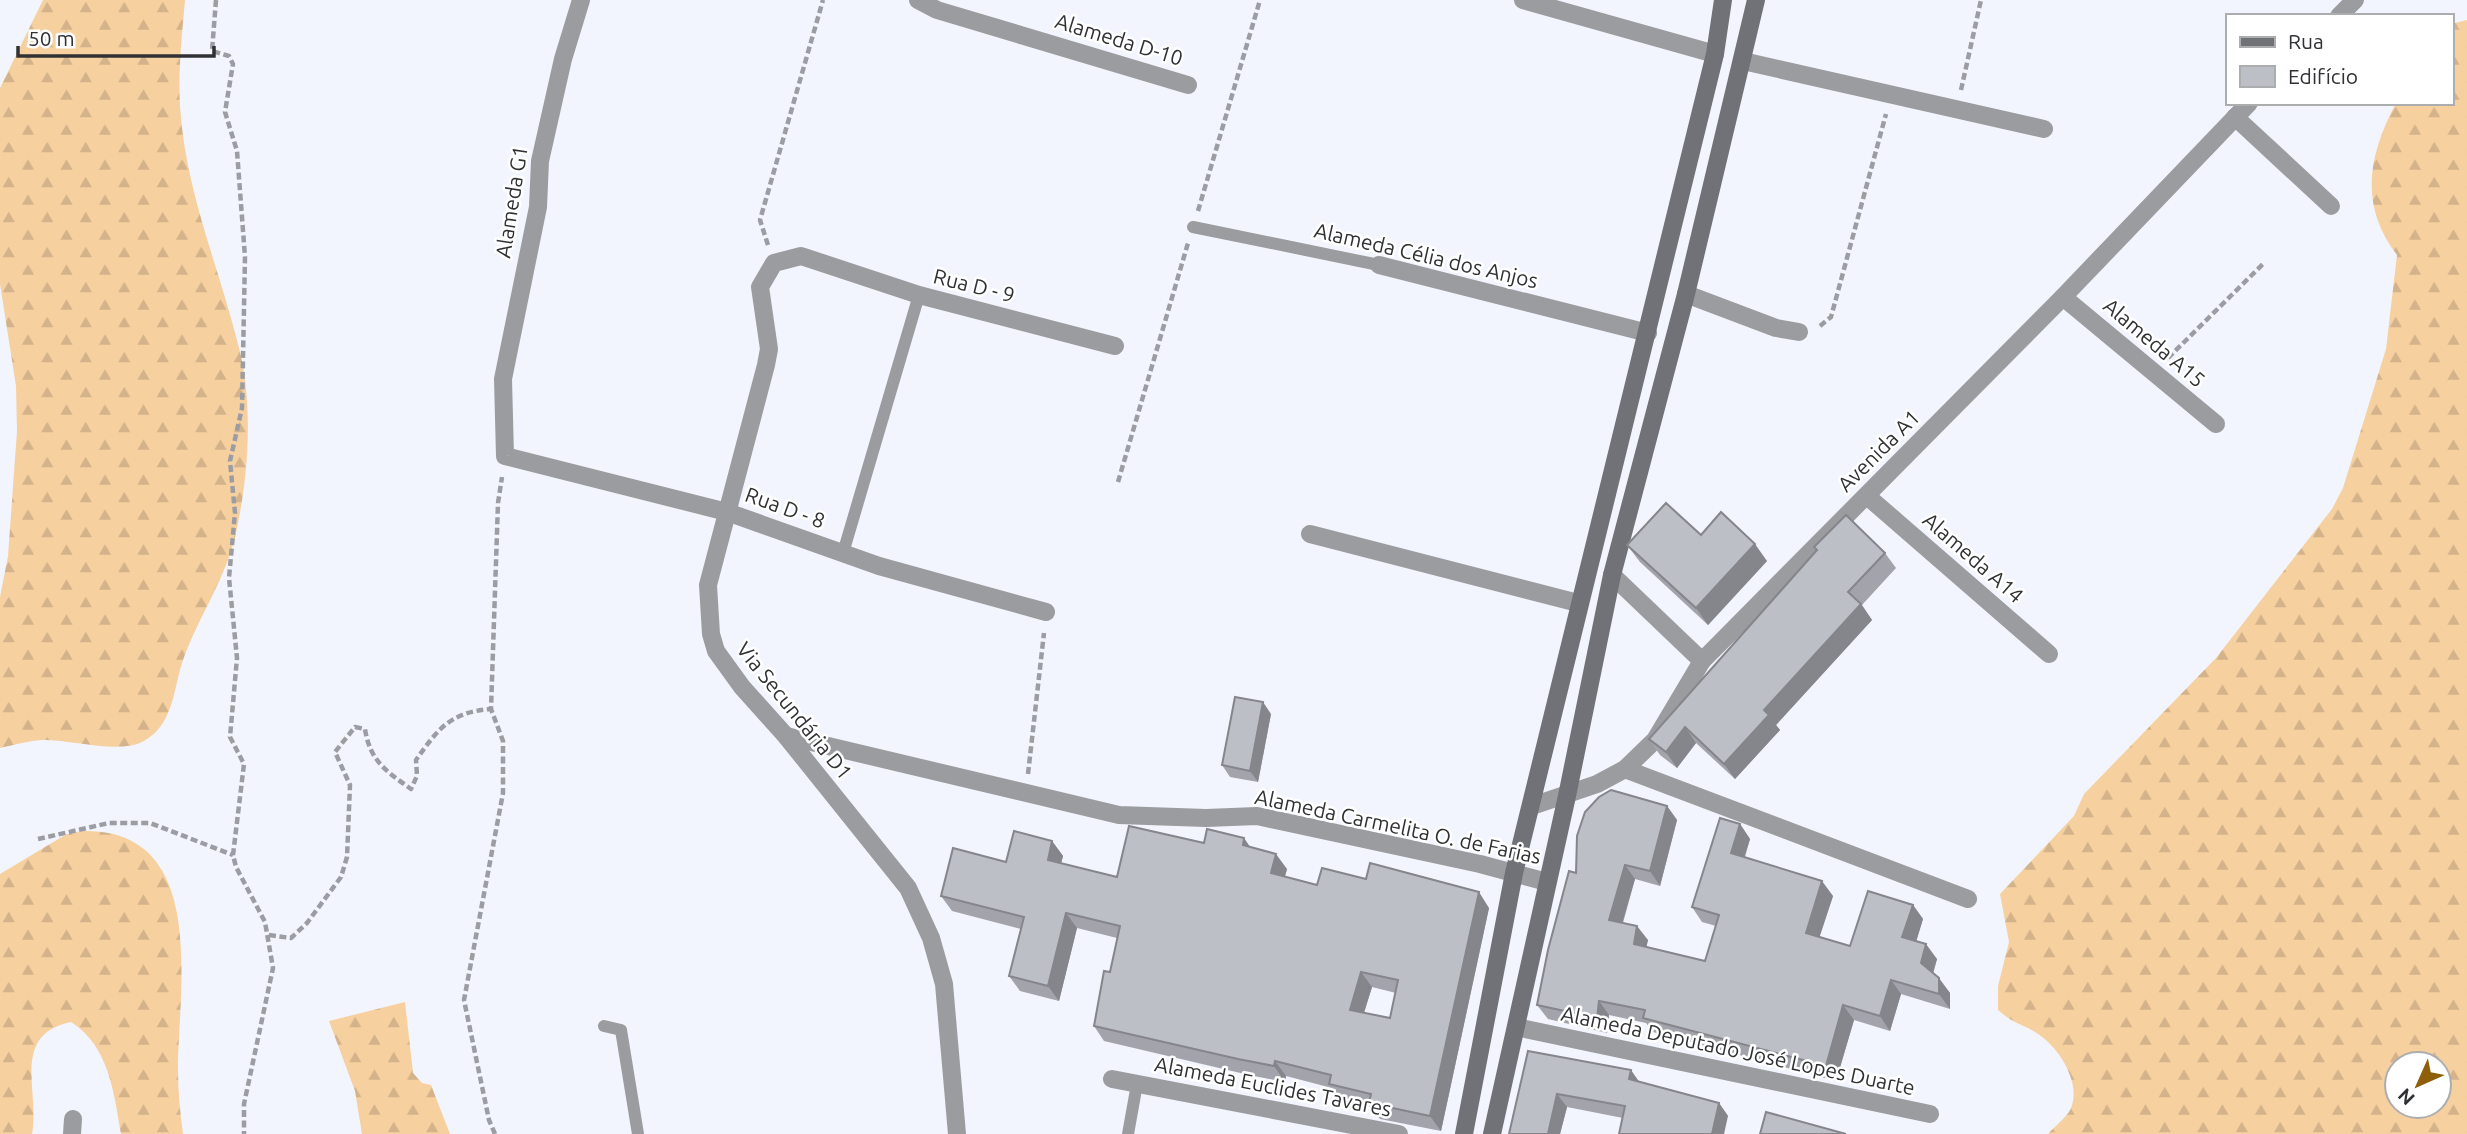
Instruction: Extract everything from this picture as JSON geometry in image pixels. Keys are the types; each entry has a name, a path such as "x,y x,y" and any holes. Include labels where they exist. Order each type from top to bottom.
{"street":[{"name":"Alameda G1","path":"505,456 503,379 538,207 540,161 563,60 581,0"},
{"name":"Alameda D-10","path":"918,0 937,10 1188,85"},
{"path":"1523,0 1574,6 1715,54"},
{"path":"1464,1134 1514,873 1578,603 1648,333 1715,54 1723,0"},
{"path":"1492,1134 1567,796 1612,575 1686,294 1756,0"},
{"path":"2341,14 2355,0"},
{"path":"1743,61 2044,129"},
{"name":"Avenida A1","path":"1532,806 1567,796 1625,769 1655,740 1702,661 2063,298 2247,105"},
{"path":"2235,117 2331,205"},
{"name":"Rua D - 9","path":"774,263 801,256 919,295 1115,346"},
{"name":"Via Secundária D1","path":"774,263 761,287 769,349 708,585 711,634 716,651 741,687 786,736 908,888 931,938 944,984 957,1134"},
{"name":"Alameda Célia dos Anjos","path":"1379,265 1648,333"},
{"path":"1686,294 1776,328 1799,332"},
{"name":"Alameda A15","path":"2063,298 2216,424"},
{"name":"Rua D - 8","path":"505,456 727,512 843,553 1046,612"},
{"name":"Alameda A14","path":"1867,496 2049,654"},
{"path":"1310,534 1578,603"},
{"path":"1612,575 1702,661"},
{"name":"Alameda Carmelita O. de Farias","path":"786,736 1119,815 1206,818 1257,816 1547,882"},
{"path":"1625,769 1968,899"},
{"name":"Alameda Deputado José Lopes Duarte","path":"1516,1027 1930,1114"},
{"name":"Alameda Euclides Tavares","path":"1112,1079 1399,1134"}],"lane":[{"name":"Alameda Célia dos Anjos","path":"1193,227 1379,265"},
{"path":"843,553 919,295"},
{"path":"604,1026 621,1030 638,1134"},
{"name":"Alameda Euclides Tavares","path":"1128,1134 1137,1084"}],"path":[{"path":"216,0 212,51 229,56 233,64 225,113 237,151 245,257 242,408 230,461 235,513 229,578 237,658 230,737 244,764 233,855 236,867 258,905 268,935 273,968 244,1104 244,1134"},
{"path":"774,263 760,220 823,0"},
{"path":"1956,111 1981,0"},
{"path":"1799,332 1825,325 1831,317 1892,93"},
{"path":"2152,374 2263,264"},
{"path":"495,1134 489,1120 464,1000 503,793 503,741 491,709 498,503 505,456"},
{"path":"1026,792 1046,612"},
{"path":"268,935 292,938 307,923 341,877 347,857 350,785 335,752 355,727 365,729 369,751 389,774 411,789 417,776 416,760 438,729 451,719 491,709"},
{"path":"38,839 109,823 150,823 233,855"}],"green space":[{"path":"43,0 185,0 180,80 183,137 196,198 239,348 246,391 247,461 241,506 227,563 183,660 166,717 153,735 142,742 120,747 42,740 0,748 0,597 8,556 17,431 16,386 0,284 0,88"},
{"path":"2467,20 2467,1134 2048,1134 2071,1109 2073,1084 2065,1064 2051,1045 1998,1010 1998,986 2009,942 2000,894 2074,816 2084,794 2216,658 2332,509 2343,488 2386,349 2397,255 2377,218 2373,199 2374,161 2395,105 2453,105 2453,24"},
{"path":"82,831 123,837 151,856 169,884 178,918 181,957 178,1069 183,1134 121,1134 112,1087 102,1057 84,1032 71,1022 52,1029 40,1039 34,1052 32,1134 0,1134 0,874 65,835"},
{"path":"405,1002 413,1073 422,1083 431,1085 450,1134 362,1134 355,1091 329,1021"}],"building":[{"path":"1666,503 1701,535 1721,512 1755,544 1696,608 1627,545"},
{"path":"1846,515 1885,553 1848,592 1861,604 1764,710 1769,715 1724,764 1685,727 1666,752 1649,739 1817,550 1814,547"},
{"path":"1235,697 1263,702 1250,771 1222,765"},
{"path":"1611,790 1667,806 1650,871 1625,865 1609,920 1637,926 1634,944 1705,961 1719,915 1692,907 1720,818 1740,824 1731,853 1822,881 1806,933 1850,946 1868,891 1913,905 1902,937 1926,944 1921,963 1939,978 1939,994 1891,980 1880,1016 1843,1005 1826,1066 1643,1018 1645,1010 1599,1001 1597,1018 1537,1005 1569,871 1576,873 1577,836 1585,812 1599,797"},
{"path":"1129,826 1204,843 1207,829 1244,838 1243,845 1276,854 1271,873 1317,885 1322,868 1366,879 1370,863 1479,892 1430,1116 1369,1103 1371,1094 1329,1084 1331,1075 1275,1061 1274,1066 1238,1059 1094,1026 1104,971 1110,972 1120,926 1066,913 1048,986 1009,976 1024,917 941,896 953,848 1006,862 1014,831 1052,841 1048,860 1117,877","holes":["1361,972 1398,980 1390,1018 1350,1010"]},
{"path":"1528,1051 1631,1070 1629,1079 1719,1103 1712,1134 1619,1134 1625,1106 1557,1094 1548,1134 1509,1134"},
{"path":"1766,1112 1846,1134 1760,1134"}]}
